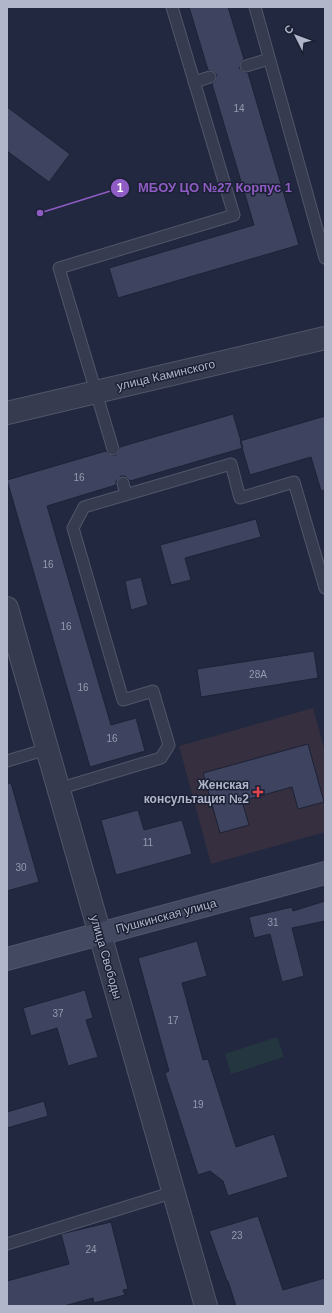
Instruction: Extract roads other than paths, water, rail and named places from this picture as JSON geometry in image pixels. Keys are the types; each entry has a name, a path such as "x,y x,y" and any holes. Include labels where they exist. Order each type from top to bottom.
{"street":[{"name":"улица Каминского","path":"7,413 325,338"},
{"name":"улица Свободы","path":"7,608 206,1306"},
{"name":"Пушкинская улица","path":"7,960 325,873"}],"lane":[{"path":"113,448 59,268 234,215 172,7"},
{"path":"254,7 325,258"},
{"path":"246,66 269,59"},
{"path":"194,82 210,77"},
{"path":"58,789 161,758 169,745 153,691 123,700 73,528 84,507 231,464 240,498 294,482 325,585"},
{"path":"123,483 126,495"},
{"path":"7,761 47,749"},
{"path":"7,1244 174,1192"}],"place":[{"name":"МБОУ ЦО №27 Корпус 1","path":"40,213"},
{"name":"Женская консультация №2","path":"258,792"}]}
